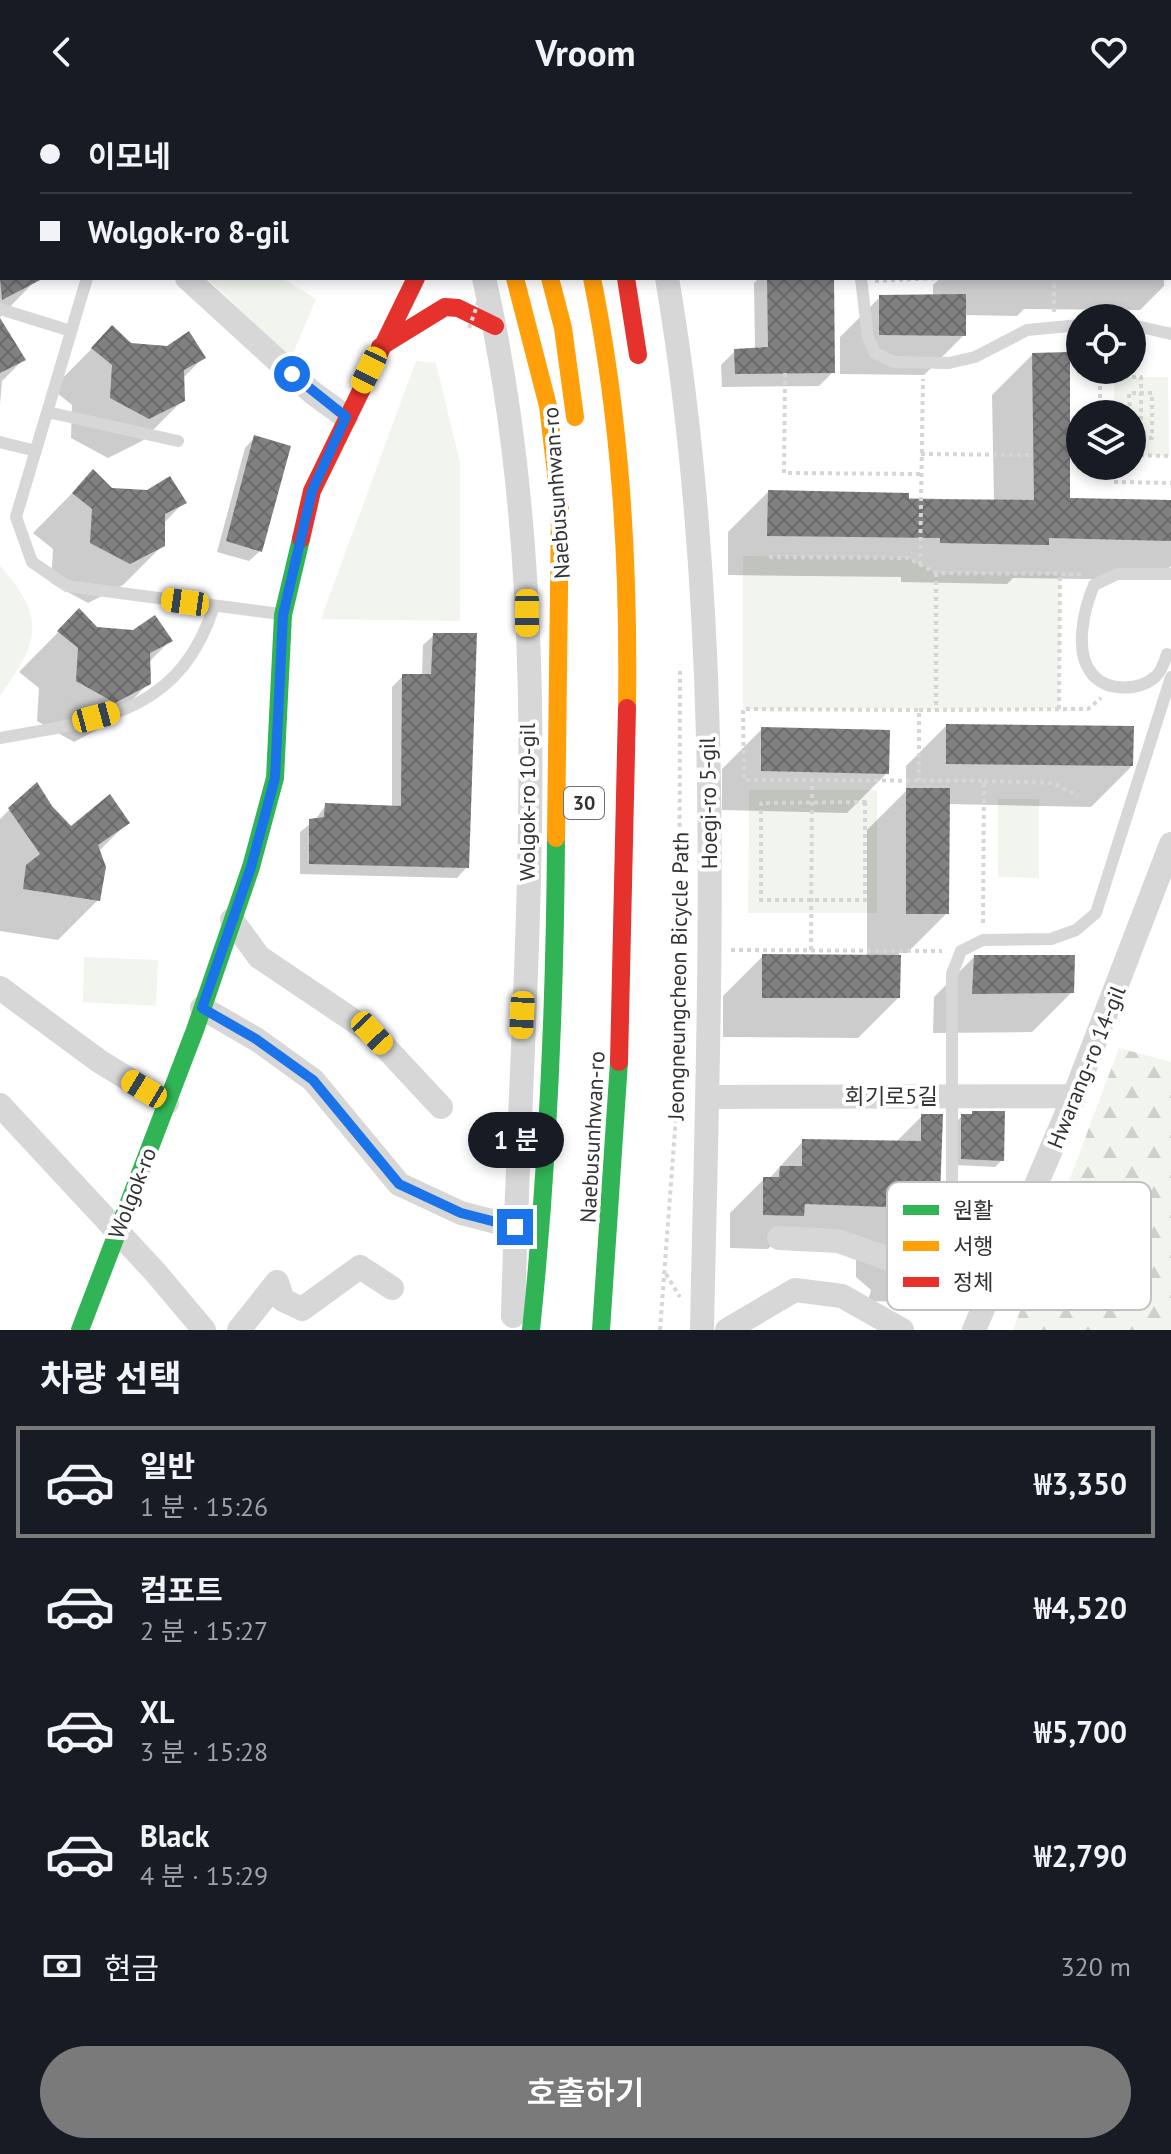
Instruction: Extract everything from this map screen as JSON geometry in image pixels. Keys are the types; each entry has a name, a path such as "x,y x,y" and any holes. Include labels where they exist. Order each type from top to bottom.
{"main road":[{"name":"Wolgok-ro","path":"80,1330 202,1008 275,778 283,615 312,491 415,280"},
{"path":"516,280 548,406 560,507 555,979 543,1214 531,1330"},
{"name":"Naebusunhwan-ro","path":"551,280 563,328 577,434"},
{"name":"Naebusunhwan-ro","path":"592,280 620,427 628,567 625,963 614,1186 601,1330"},
{"path":"626,281 639,371"},
{"path":"380,347 445,307 458,308 495,326"}],"street":[{"path":"189,280 313,393 346,417"},
{"name":"Wolgok-ro 10-gil","path":"485,280 495,326 523,525 527,613 526,932 512,1330"},
{"name":"Hoegi-ro 5-gil","path":"667,280 692,438 704,604 710,950 702,1330"},
{"name":"Hwarang-ro 14-gil","path":"1037,1182 1074,1096 1171,844"},
{"path":"232,920 259,957 372,1033 441,1107"},
{"path":"0,988 99,1061 167,1103"},
{"path":"202,1008 256,1039 313,1080 399,1184 461,1213 515,1227"},
{"name":"회기로5길","path":"707,1097 1074,1096"},
{"path":"3,1112 117,1232 201,1329"},
{"path":"779,1238 838,1241 887,1258"},
{"path":"239,1330 277,1282 283,1300 302,1309 360,1267 392,1288"},
{"path":"727,1330 795,1290 842,1296 902,1330"},
{"name":"Hwarang-ro 14-gil","path":"974,1330 983,1310"}],"lane":[{"path":"86,280 16,517 32,562 67,586 283,615"},
{"path":"861,280 868,338 875,353 894,362 949,363 975,357 1027,330 1066,326"},
{"path":"0,309 71,331"},
{"path":"1146,328 1171,334"},
{"path":"47,412 178,441"},
{"path":"0,442 36,451"},
{"path":"1167,654 1159,675 1140,687 1113,687 1093,676 1084,656 1084,609 1094,585 1117,574 1171,574"},
{"path":"0,738 137,707 180,674 204,639 214,606"},
{"path":"952,1182 952,974 961,951 983,940 1051,939 1076,930 1096,913 1171,677"}],"path":[{"path":"469,328 484,280"},
{"path":"1054,280 1054,326"},
{"path":"920,565 923,363"},
{"path":"785,373 784,473 921,474"},
{"path":"1129,400 1129,393 1152,393 1152,438 1146,438"},
{"path":"921,454 1033,455"},
{"path":"1146,455 1169,456"},
{"path":"1114,480 1171,483"},
{"path":"769,557 908,558 936,573 1117,574"},
{"path":"936,573 936,710"},
{"path":"1059,709 1060,574"},
{"name":"Jeongneungcheon Bicycle Path","path":"660,1330 679,1076 681,654"},
{"path":"1078,796 1053,783 744,780 743,709 1088,709 1113,687"},
{"path":"919,710 919,781"},
{"path":"811,950 812,781"},
{"path":"983,940 984,781"},
{"path":"865,802 865,900 811,900 761,900 761,803 865,802"},
{"path":"710,950 961,951"}],"green space":[{"path":"209,280 285,280 316,299 291,358"},
{"path":"416,361 436,363 460,463 460,621 321,619"},
{"path":"1146,377 1168,377 1169,456 1146,455 1146,400 1114,400 1114,384 1146,384"},
{"path":"743,556 908,558 936,573 1060,574 1059,709 743,709"},
{"path":"0,566 25,601 32,630 23,660 0,696"},
{"path":"749,790 877,790 877,913 748,913"},
{"path":"998,799 1039,799 1039,878 998,877"},
{"path":"84,957 158,960 156,1006 83,1002"},
{"path":"1119,1048 1171,1062 1171,1330 1013,1330 1021,1310 1151,1310 1151,1182 1069,1182"}],"building":[{"path":"0,280 40,280 2,300"},
{"path":"767,280 834,280 835,373 735,374 734,349 768,347"},
{"path":"966,294 966,336 879,335 879,295"},
{"path":"0,318 26,360 0,373"},
{"path":"112,325 131,343 167,346 189,331 206,358 184,370 185,401 149,419 110,398 112,365 91,348"},
{"path":"1066,352 1066,384 1070,384 1070,400 1066,400 1066,480 1070,480 1070,498 1171,500 1171,541 1049,538 1049,545 940,543 940,538 767,536 768,490 909,493 909,499 1034,500 1032,353"},
{"path":"254,435 291,446 262,552 226,541"},
{"path":"93,469 112,488 147,490 170,476 187,503 165,514 165,546 130,564 90,543 92,509 72,493"},
{"path":"79,608 97,627 133,630 155,615 173,641 150,653 151,684 115,703 76,681 78,648 57,631"},
{"path":"433,633 477,633 469,868 309,864 309,819 324,817 325,803 401,806 402,674 431,674"},
{"path":"946,724 1134,726 1133,766 946,764"},
{"path":"761,727 890,730 889,774 761,771"},
{"path":"37,782 52,806 71,826 110,794 130,823 98,845 106,867 100,901 23,889 26,865 40,854 8,808"},
{"path":"906,788 950,788 949,914 906,914"},
{"path":"762,954 901,955 900,998 762,998"},
{"path":"974,955 1075,955 1074,993 972,994"},
{"path":"972,1111 1005,1111 1004,1161 961,1159 961,1114 972,1114"},
{"path":"921,1114 943,1114 940,1182 887,1182 887,1207 805,1204 804,1216 763,1215 763,1177 779,1177 780,1166 802,1166 802,1139 921,1141"}],"traffic: fast":[{"path":"80,1330 195,1030 251,867 275,778 283,615 301,539"},
{"path":"531,1330 550,1084 556,838"},
{"path":"601,1330 619,1062"}],"traffic: slow":[{"path":"516,280 548,406 560,507 556,838"},
{"path":"551,280 563,328 575,417"},
{"path":"592,280 610,385 621,492 627,708"}],"traffic: jam":[{"path":"301,539 312,491 415,280"},
{"path":"626,280 638,355"},
{"path":"380,347 445,307 458,308 495,326"},
{"path":"619,1062 627,708"}],"route":[{"path":"292,374 346,417 312,491 283,615 275,778 251,867 202,1008 256,1039 313,1080 399,1184 461,1213 515,1227"}]}
